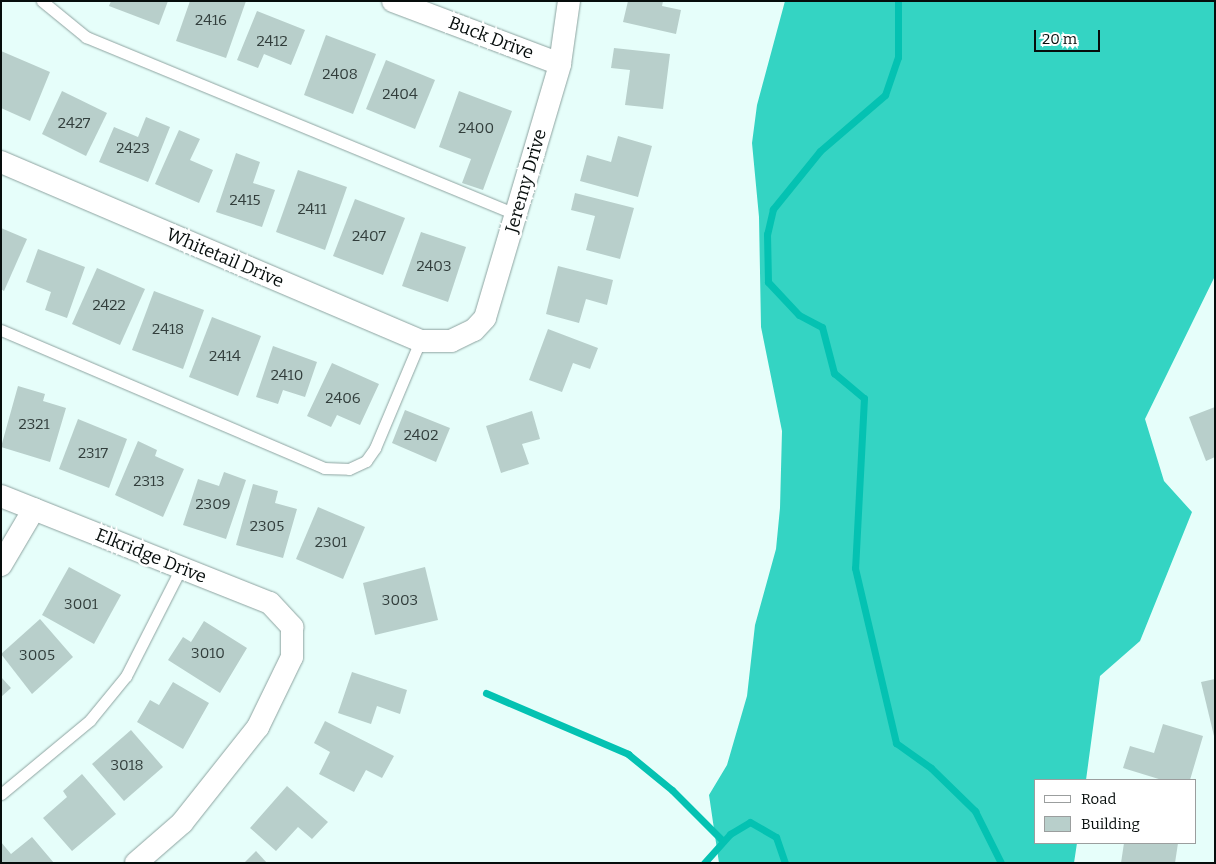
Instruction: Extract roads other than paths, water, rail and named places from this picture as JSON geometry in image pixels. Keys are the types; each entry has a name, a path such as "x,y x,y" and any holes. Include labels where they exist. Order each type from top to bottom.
{"street":[{"name":"Buck Drive","path":"393,1 560,64"},
{"name":"Jeremy Drive","path":"451,341 474,330 485,318 560,64 569,1"},
{"name":"Whitetail Drive","path":"1,162 420,341 451,341"},
{"name":"Elkridge Drive","path":"1,496 270,603 292,627 292,657 258,727 182,823 136,863"},
{"path":"1,565 34,509"}],"lane":[{"path":"42,1 86,37 516,214"},
{"path":"1,330 324,468 349,469 366,461 375,448 420,341"},
{"path":"1,794 90,720 126,676 181,568"}],"waterway":[{"path":"898,1 898,57 885,95 820,151 773,209 767,234 768,282 799,315 822,327 834,373 864,398 855,568 896,743 931,768 975,811 1001,863"},
{"path":"486,693 628,754 672,790 723,841"},
{"path":"704,863 730,834 750,822 776,837 785,863"}]}
